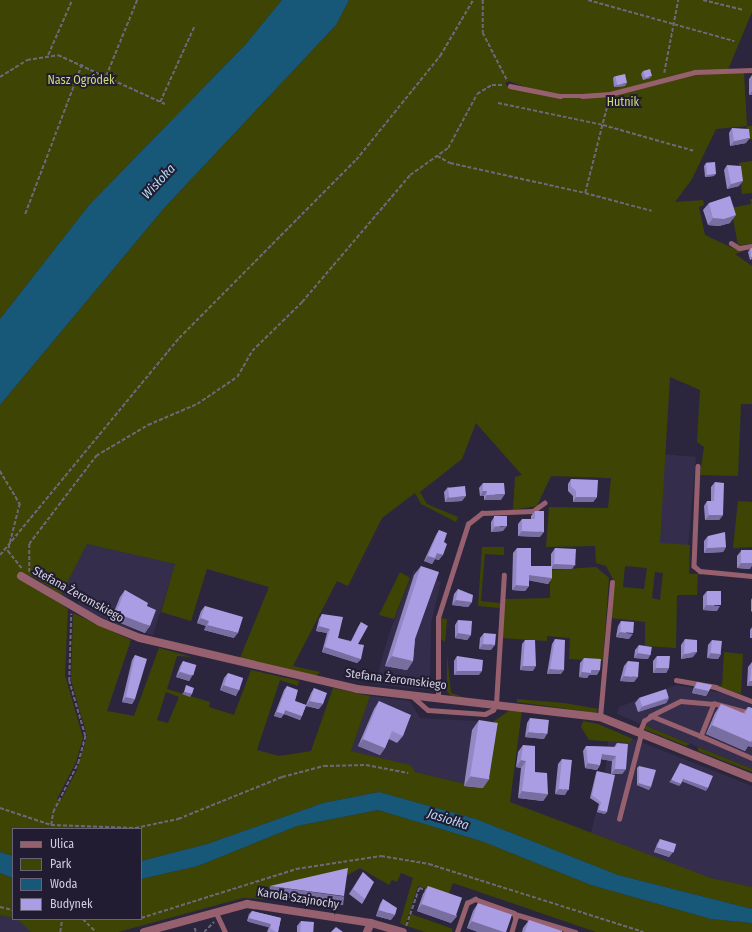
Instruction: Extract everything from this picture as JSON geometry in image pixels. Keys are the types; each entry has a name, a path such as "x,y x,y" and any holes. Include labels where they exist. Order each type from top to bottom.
{"street":[{"name":"Stefana Żeromskiego","path":"26,579 71,606 123,633 199,654 357,689 600,717 752,778"},
{"name":"Karola Szajnochy","path":"144,932 251,904 372,923 403,932"},
{"path":"367,932 372,923"}],"lane":[{"path":"510,86 560,96 610,94 664,79 707,71 752,70"},
{"path":"731,243 739,248 752,246"},
{"path":"698,466 694,566 700,570 752,576"},
{"path":"438,698 438,618 468,524 482,513 533,511 544,503"},
{"path":"412,696 428,710 484,714 496,704 504,575"},
{"path":"600,717 612,583"},
{"path":"676,680 715,687 752,701"},
{"path":"619,819 640,734 649,717 679,701 714,704 752,714"},
{"path":"701,736 714,704"},
{"path":"649,717 701,736 752,758"},
{"path":"457,932 470,900 575,932"},
{"path":"216,912 225,931"},
{"path":"512,932 515,914"}],"path":[{"path":"48,55 72,0"},
{"path":"106,76 137,0"},
{"path":"0,555 179,338 356,160 440,56 473,0"},
{"path":"483,0 483,33 510,86"},
{"path":"588,0 672,25 734,41"},
{"path":"664,79 672,25 678,0"},
{"path":"703,0 744,10"},
{"path":"160,102 194,27"},
{"path":"0,77 27,60 48,55 69,58 165,104"},
{"path":"25,214 82,64"},
{"path":"26,579 29,544 96,456 148,425 197,404 237,377 252,351 302,302 410,175 448,148 477,94 492,85 510,86"},
{"path":"585,193 610,94"},
{"path":"498,103 603,125 694,151"},
{"path":"437,156 457,165 585,193 652,211"},
{"path":"0,471 20,504 8,545 9,553 25,572 26,579"},
{"path":"51,825 53,812 78,763 85,736 69,680 71,606"},
{"path":"124,828 156,825 324,766 366,765 408,773"},
{"path":"0,808 51,825 104,828"},
{"path":"142,918 296,869 342,859 381,856 429,864 644,932"},
{"path":"0,907 12,910"},
{"path":"60,932 62,920"},
{"path":"83,920 96,932"},
{"path":"195,928 196,932"}],"shaded area":[{"path":"663,454 696,457 688,546 655,543"},
{"path":"87,544 175,564 153,635 109,623 79,605 77,599 61,595"},
{"path":"414,570 441,582 431,623 430,690 375,684 388,637"},
{"path":"676,685 729,694 752,705 752,769 617,714 619,707"},
{"path":"370,696 410,701 420,718 493,722 483,788 415,772 411,765 351,751"},
{"path":"633,739 752,786 752,887 711,878 591,833 605,776 608,741 630,743"},
{"path":"0,915 12,918 12,920 22,920 31,932 0,932"}],"green space":[{"name":"Nasz Ogródek","path":"0,0 282,0 245,45 90,204 0,319"},
{"name":"Hutnik","path":"349,0 752,0 752,12 727,72 744,73 747,126 716,129 692,179 675,202 703,200 704,205 699,207 705,235 737,250 752,248 735,254 752,266 752,404 741,404 738,476 700,475 704,447 697,442 700,390 670,377 660,543 690,545 689,574 698,574 697,595 677,595 676,648 645,646 645,622 611,618 613,579 606,566 596,563 595,546 546,547 549,507 608,508 611,478 551,476 537,506 513,510 515,477 522,475 476,423 462,459 420,492 427,504 458,517 456,522 421,504 415,493 382,518 348,586 337,581 293,666 320,672 316,676 240,658 269,587 207,569 191,621 161,612 175,564 87,544 61,595 36,578 19,572 18,575 68,609 65,675 83,738 76,762 57,799 61,800 77,770 87,736 71,680 73,613 131,640 107,711 134,716 159,648 192,657 177,656 167,689 210,702 209,707 234,715 251,670 299,681 298,686 280,680 257,750 279,756 311,751 333,688 370,696 351,751 411,765 415,772 483,788 493,722 510,710 522,710 510,802 711,878 752,887 752,909 618,875 476,819 379,792 323,803 207,844 142,861 142,828 12,828 12,856 0,852 0,405 165,207 336,25","holes":["509,81 525,87 526,91 507,86 505,83","625,566 647,568 644,589 623,587","655,572 663,573 660,600 652,598","166,692 179,697 168,723 157,720"]},
{"path":"747,126 752,126 752,139 748,140"},
{"path":"752,161 752,193 742,194 739,163"},
{"path":"750,199 752,199 752,244 738,245 731,208 751,204"},
{"path":"738,501 752,502 752,547 733,548"},
{"path":"482,547 504,547 504,555 485,554 481,601 500,603 500,608 478,606"},
{"path":"596,567 609,578 603,661 569,659 570,638 547,636 547,641 502,638 504,599 550,598 550,570"},
{"path":"400,572 410,578 394,619 379,615"},
{"path":"441,618 447,619 445,642 441,639"},
{"path":"724,652 743,654 741,694 694,681 722,686"},
{"path":"447,655 451,693 463,697 451,696 447,691"},
{"path":"517,699 564,703 599,709 596,713 517,702"},
{"path":"583,721 598,724 633,739 630,743 589,740 581,727"},
{"path":"644,725 690,744 686,746 644,729"},
{"path":"698,747 752,769 752,772 698,751"},
{"path":"378,810 484,842 591,885 711,919 752,923 752,932 596,932 453,883 448,896 418,886 405,926 400,923 413,878 401,873 397,882 392,880 389,885 360,868 348,875 264,889 264,899 243,898 118,932 31,932 18,920 142,920 142,879 198,866 297,826"},
{"path":"0,873 12,878 12,918 0,915"},
{"path":"411,914 453,929 452,932 425,932 407,926"}],"water":[{"name":"Wisłoka","path":"282,0 349,0 336,25 165,207 0,405 0,319 90,204 245,45"},
{"name":"Jasiołka","path":"379,792 476,819 618,875 752,909 752,923 711,919 591,885 484,842 378,810 297,826 198,866 142,879 142,861 207,844 323,803"},
{"path":"0,852 12,856 12,878 0,873"}],"building":[{"path":"650,69 652,76 645,78 643,71"},
{"path":"625,74 627,83 617,85 615,76"},
{"path":"732,128 749,129 750,138 734,141"},
{"path":"715,162 716,174 707,175 706,163"},
{"path":"727,165 741,166 743,181 731,184"},
{"path":"730,196 736,215 724,219 713,218 709,203"},
{"path":"752,248 752,257 751,257 750,249"},
{"path":"571,479 598,480 597,497 576,497 576,491 571,486"},
{"path":"715,482 724,483 723,515 709,515 707,501 714,501"},
{"path":"483,483 504,483 505,494 487,495 487,491 483,491"},
{"path":"465,486 466,496 449,498 448,488"},
{"path":"535,511 544,511 544,532 522,531 522,519 535,519"},
{"path":"494,516 507,516 507,526 494,526"},
{"path":"439,530 447,533 444,542 447,544 443,555 437,553 435,558 428,556"},
{"path":"725,532 726,547 707,548 708,536"},
{"path":"517,548 531,548 531,566 552,566 552,578 529,575 529,586 516,585"},
{"path":"555,548 576,549 575,565 554,564"},
{"path":"741,550 752,550 752,563 741,563"},
{"path":"421,566 439,572 415,639 413,661 392,656"},
{"path":"458,589 473,595 472,602 456,600"},
{"path":"125,590 148,603 147,606 156,610 150,626 116,613"},
{"path":"707,591 721,591 721,605 707,605"},
{"path":"205,606 243,617 238,633 208,625 209,621 201,618"},
{"path":"322,614 343,617 338,638 351,642 361,622 368,626 358,644 364,645 361,659 325,647 330,629 319,626"},
{"path":"458,620 472,621 471,635 458,633"},
{"path":"621,621 634,622 633,633 620,632"},
{"path":"484,633 496,634 495,645 483,644"},
{"path":"555,639 565,640 564,670 550,669"},
{"path":"685,639 697,640 697,652 684,654"},
{"path":"525,640 535,640 536,666 523,666"},
{"path":"712,640 722,641 721,654 711,653"},
{"path":"639,645 652,647 651,655 638,653"},
{"path":"135,655 147,659 135,699 126,697"},
{"path":"457,656 483,660 482,671 457,671"},
{"path":"657,656 670,656 669,668 656,668"},
{"path":"584,658 601,659 600,670 591,670 591,673 582,672"},
{"path":"183,661 196,665 193,676 180,672"},
{"path":"628,661 639,662 638,677 624,676"},
{"path":"752,662 752,681 750,681"},
{"path":"228,673 243,678 239,690 224,685"},
{"path":"697,682 712,685 709,691 695,688"},
{"path":"186,685 194,688 192,694 184,692"},
{"path":"287,686 298,690 295,701 306,705 302,716 285,710 284,714 277,712"},
{"path":"314,688 327,693 323,704 310,701"},
{"path":"666,689 669,698 642,706 639,698"},
{"path":"379,701 411,715 403,736 392,731 385,748 363,739"},
{"path":"721,704 745,714 748,707 752,708 751,742 712,725"},
{"path":"530,718 549,720 547,734 529,732"},
{"path":"479,720 498,723 489,779 470,776"},
{"path":"617,743 628,744 626,769 615,769 616,756 602,754 600,765 588,763 586,746 616,747"},
{"path":"523,745 535,746 535,772 547,773 548,794 522,791 526,761 521,760"},
{"path":"562,759 572,760 569,790 559,789"},
{"path":"680,763 713,776 708,788 683,779 681,784 671,780"},
{"path":"639,766 656,770 651,787 639,783"},
{"path":"597,771 615,775 607,812 599,810 601,802 592,795"},
{"path":"660,839 676,844 674,853 657,848"},
{"path":"348,868 344,896 270,886"},
{"path":"363,872 374,882 365,899 353,889"},
{"path":"428,886 462,898 456,916 422,904"},
{"path":"383,899 397,908 395,915 379,910"},
{"path":"478,903 512,915 506,932 472,921"},
{"path":"252,911 281,918 278,932 270,928 271,924 249,918"},
{"path":"529,920 562,931 562,932 525,932"},
{"path":"301,921 314,922 313,932 300,932"},
{"path":"336,927 343,932 331,932"}]}
